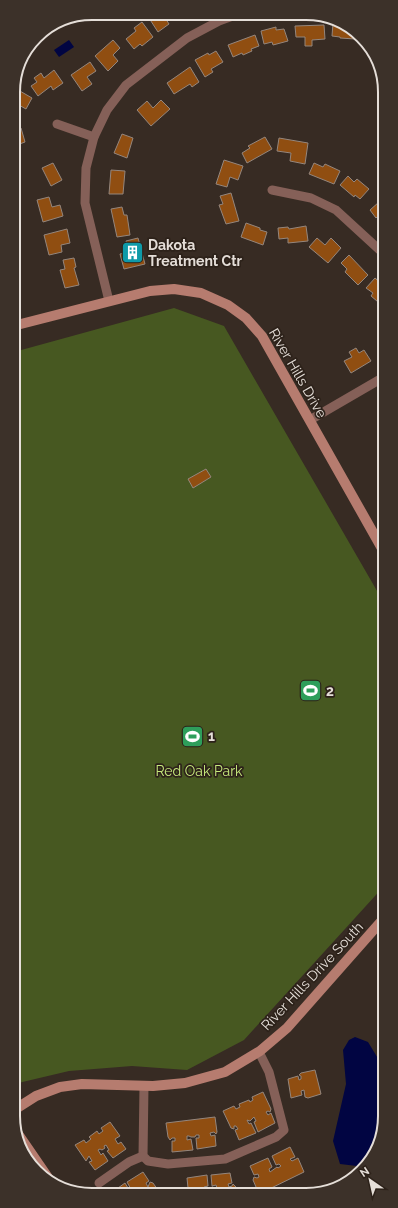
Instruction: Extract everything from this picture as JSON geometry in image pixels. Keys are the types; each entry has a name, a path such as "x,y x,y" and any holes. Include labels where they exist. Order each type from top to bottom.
{"street":[{"path":"109,301 85,203 86,168 94,137 107,110 126,84 187,38 222,20"},
{"path":"57,124 94,137"},
{"path":"272,190 311,198 336,210 378,248"},
{"name":"River Hills Drive","path":"20,324 150,291 174,289 201,293 228,305 246,318 262,336 378,541"},
{"path":"310,420 378,380"},
{"name":"River Hills Drive South","path":"20,1106 36,1096 60,1087 82,1084 144,1086 185,1083 224,1072 259,1052 287,1028 378,925"},
{"name":"River Hills Drive South","path":"143,1156 148,1161 168,1164 225,1159 276,1137 284,1130 269,1072 259,1052"},
{"path":"99,1184 129,1162 143,1156 144,1086"},
{"path":"26,1146 40,1166"}],"green space":[{"name":"Red Oak Park","path":"174,308 224,326 378,593 378,893 244,1040 187,1070 132,1066 69,1071 20,1083 20,350"}],"shaded area":[{"path":"69,40 74,47 59,57 54,50"},
{"path":"355,1037 368,1042 378,1058 377,1130 373,1144 363,1160 350,1160 350,1165 340,1164 333,1141 346,1084 343,1050 349,1040"}],"building":[{"path":"150,20 166,20 169,24 158,32"},
{"path":"142,22 153,37 142,46 140,44 134,49 126,39 136,31 134,28"},
{"path":"324,25 325,39 312,40 312,46 305,46 305,37 296,37 295,26"},
{"path":"333,25 355,39 340,38 332,36"},
{"path":"276,27 276,30 284,29 288,41 273,45 272,42 264,44 261,31"},
{"path":"255,35 259,46 251,49 252,51 243,55 242,53 233,57 228,45"},
{"path":"113,40 120,48 113,55 118,61 108,71 95,56"},
{"path":"216,51 223,62 211,69 213,72 205,77 195,60 208,53 209,55"},
{"path":"90,62 96,71 87,77 92,84 82,91 71,75"},
{"path":"190,67 199,82 192,87 190,84 174,94 167,83"},
{"path":"54,70 63,83 53,90 51,86 38,96 31,86 37,82 34,78 41,73 44,78"},
{"path":"20,91 32,98 26,109 20,106"},
{"path":"161,100 170,109 151,126 137,110 147,101 153,108"},
{"path":"20,128 25,142 20,144"},
{"path":"122,134 133,138 127,158 114,153"},
{"path":"265,137 272,149 247,163 242,153 250,148 248,146"},
{"path":"279,138 308,143 305,164 290,161 291,153 277,151"},
{"path":"224,160 243,166 238,180 230,177 227,187 216,184"},
{"path":"53,163 62,180 51,186 42,168"},
{"path":"314,163 323,167 325,164 340,171 334,184 309,174"},
{"path":"111,170 125,171 123,194 109,194"},
{"path":"348,176 354,182 357,179 369,189 360,199 355,195 354,197 340,185"},
{"path":"231,193 239,221 226,224 219,205 223,204 220,196"},
{"path":"49,197 52,207 60,205 63,216 43,222 37,200"},
{"path":"378,203 378,216 376,218 370,210"},
{"path":"122,207 124,215 127,215 130,235 117,237 111,209"},
{"path":"246,223 267,232 263,245 241,237"},
{"path":"306,226 308,241 288,243 288,238 279,239 278,228 288,227 289,229"},
{"path":"67,229 70,243 61,245 62,252 49,255 44,235"},
{"name":"Dakota Treatment Ctr","path":"138,238 145,264 124,269 120,254 129,252 126,241"},
{"path":"317,238 325,245 331,238 341,248 328,263 309,247"},
{"path":"349,255 368,275 358,285 345,272 347,269 341,263"},
{"path":"74,258 76,267 74,268 79,285 65,288 60,270 65,269 63,260"},
{"path":"375,278 378,281 378,302 371,296 373,293 366,288"},
{"path":"356,348 359,353 364,350 371,361 351,373 344,361 352,357 349,352"},
{"path":"206,469 211,477 193,488 188,479"},
{"path":"315,1070 321,1094 308,1098 305,1097 304,1090 301,1091 302,1095 291,1098 288,1079 298,1076 299,1080 301,1079 301,1076 299,1075 301,1073"},
{"path":"263,1092 271,1109 270,1112 266,1112 268,1115 271,1113 275,1123 258,1132 254,1122 256,1121 254,1117 250,1121 247,1120 249,1124 251,1123 256,1133 239,1140 235,1130 238,1129 236,1126 234,1126 234,1129 231,1128 223,1111 234,1106 236,1109 240,1107 239,1104 249,1100 250,1102 253,1100 252,1097"},
{"path":"215,1117 217,1132 216,1134 214,1132 210,1133 211,1136 215,1135 216,1146 197,1149 196,1138 199,1138 199,1135 196,1135 195,1137 187,1136 187,1140 191,1139 193,1150 172,1152 172,1141 175,1141 175,1138 170,1140 168,1137 166,1123"},
{"path":"110,1122 120,1136 115,1139 118,1144 121,1142 126,1149 113,1158 107,1151 109,1150 106,1145 102,1150 98,1150 101,1155 103,1153 108,1161 95,1170 89,1162 92,1161 89,1156 86,1161 75,1145 84,1140 86,1143 91,1139 89,1137 97,1131 99,1134 103,1131 101,1128"},
{"path":"290,1147 295,1157 290,1159 292,1161 298,1158 304,1172 271,1188 256,1188 253,1180 254,1177 259,1177 258,1174 254,1175 250,1166 268,1158 272,1167 269,1169 270,1172 281,1166 279,1164 276,1165 272,1156"},
{"path":"143,1172 149,1181 146,1183 148,1187 150,1182 153,1183 156,1188 130,1188 127,1182"},
{"path":"230,1173 232,1183 228,1184 229,1187 233,1184 236,1188 217,1188 216,1185 212,1186 211,1175"},
{"path":"207,1175 208,1186 188,1188 187,1178"},
{"path":"125,1183 128,1188 118,1188"}],"place":[{"name":"Dakota Treatment Ctr","path":"133,253"},
{"name":"2","path":"310,691"},
{"name":"1","path":"193,736"}]}
